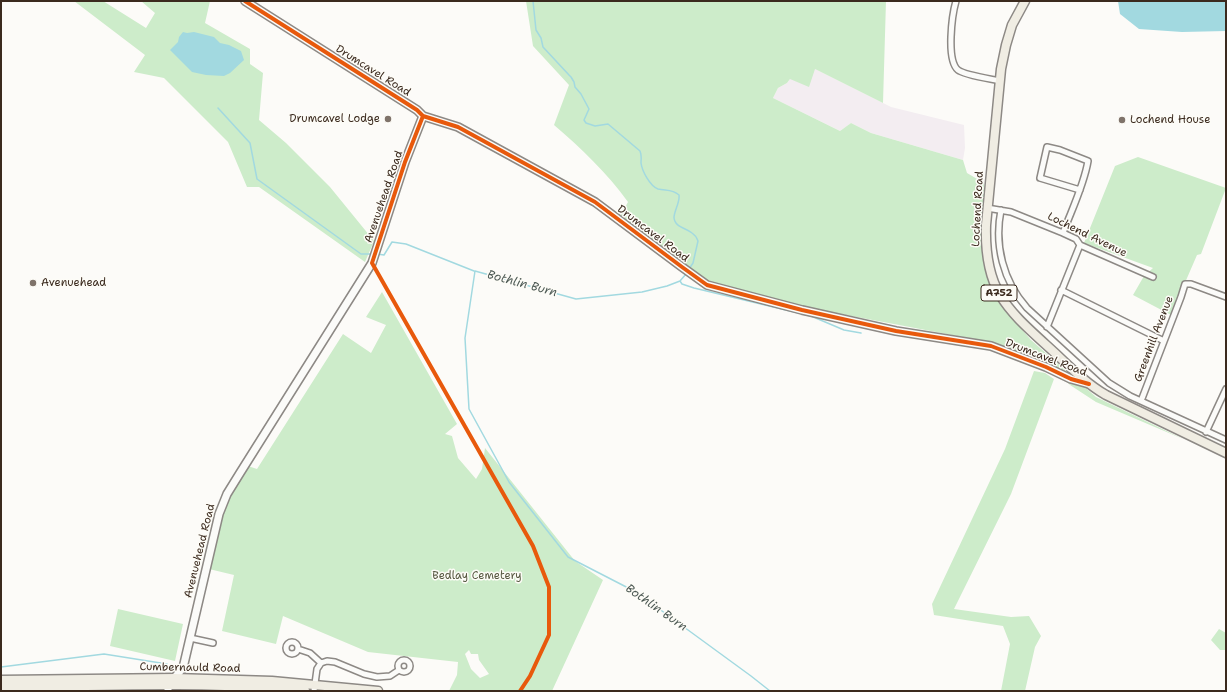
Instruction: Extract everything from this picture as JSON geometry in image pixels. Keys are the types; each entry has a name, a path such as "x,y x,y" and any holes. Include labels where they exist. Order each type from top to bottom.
{"main road":[{"name":"Lochend Road","path":"1025,1 1012,25 1001,69 987,208 986,245 988,263 993,280 1007,306 1018,319 1089,384"},
{"name":"Drumcavel Road","path":"1089,384 1106,395 1226,453"},
{"name":"Cumbernauld Road","path":"1,680 174,678 272,681 315,688 378,691"},
{"name":"Cumbernauld Road","path":"1,688 270,688 305,691"}],"street":[{"name":"Drumcavel Road","path":"245,1 417,110 423,116 458,127 595,202 692,275 708,285 802,310 902,332 991,346 1046,367 1071,379 1089,384"},
{"path":"956,1 952,19 952,55 954,65 959,71 1000,81"},
{"name":"Avenuehead Road","path":"168,688 183,668 210,548 223,504 240,473 372,263 405,162 423,116"},
{"path":"1063,233 1080,190 1088,161 1073,154 1047,147 1040,178 1080,190"},
{"name":"Lochend Avenue","path":"987,208 1011,212 1063,233 1076,239 1080,245 1153,277"},
{"path":"1001,210 998,237 1003,264 1010,285 1019,299 1047,327 1109,383 1130,396 1226,440"},
{"path":"1047,327 1080,245"},
{"name":"Greenhill Avenue","path":"1141,401 1185,284 1191,284 1226,297"},
{"path":"1061,290 1164,340"},
{"path":"1206,432 1226,388"},
{"path":"1126,405 1130,396"},
{"path":"1147,414 1151,406"},
{"path":"190,638 213,643"},
{"path":"298,649 310,653 321,663"},
{"path":"315,688 317,669 321,663 327,661 332,661 364,674 382,677 390,676 399,670"}],"shaded area":[{"path":"815,69 891,107 964,125 965,148 963,160 871,133 851,123 840,131 773,98 778,88 787,83 790,79"}],"green space":[{"path":"74,1 103,1 146,28 155,13 141,1 210,1 205,23 250,49 250,64 263,73 259,120 286,143 330,187 374,241 365,262 259,187 247,187 228,142 164,78 134,72 145,55"},
{"path":"526,1 886,1 883,103 815,69 809,87 790,79 787,83 778,88 773,98 840,131 851,123 871,133 963,160 967,173 984,183 983,218 985,270 999,303 1031,340 1096,397 1183,439 1096,402 1070,385 1048,363 989,342 804,307 708,281 679,262 620,217 628,202 612,181 594,162 554,125 569,85 533,46"},
{"path":"1138,157 1226,188 1201,254 1197,255 1171,315 1133,295 1144,276 1153,268 1084,243 1115,166"},
{"name":"Bedlay Cemetery","path":"382,292 457,424 445,434 452,436 458,458 476,479 482,469 485,448 575,561 603,580 552,691 449,691 457,675 458,662 368,652 283,616 276,644 222,631 234,575 209,569 224,506 248,466 257,469 343,334 371,353 386,325 366,317","holes":["469,650 471,654 478,654 479,660 489,674 480,678 471,669 465,654"]},
{"path":"1034,371 1045,373 1054,379 1011,494 954,609 1011,617 1029,616 1041,636 1035,647 1025,691 1001,691 1010,644 1003,626 934,615 932,604 1005,449"},
{"path":"118,609 183,624 175,661 110,646"},
{"path":"1219,629 1226,633 1226,650 1220,650 1211,640"}],"water":[{"path":"1118,1 1226,1 1226,31 1182,32 1139,29 1120,14"},
{"path":"183,32 194,32 214,37 220,43 229,45 241,51 244,60 230,73 224,76 206,75 192,72 170,50 178,42 179,37"}],"waterway":[{"name":"Bothlin Burn","path":"533,1 536,30 541,38 543,47 571,77 575,87 581,94 589,109 584,120 586,123 595,126 608,124 640,151 643,170 652,185 658,189 671,191 679,195 674,217 676,223 690,231 698,241 693,263 689,269"},
{"path":"218,108 250,143 257,179 361,254 373,254"},
{"path":"377,254 384,255 392,242 406,244 474,271"},
{"name":"Bothlin Burn","path":"686,274 680,281 642,292 576,299 475,271 465,338 469,409 509,482 568,557 636,592 770,691"},
{"path":"680,281 682,284 694,288 811,316 844,330 861,333"},
{"path":"1,667 104,654 167,664"}],"cycle path":[{"path":"245,1 417,110 423,116 458,127 595,202 707,285 802,310 896,331 991,346 1046,367 1071,379 1089,384"},
{"path":"423,116 405,162 372,263 533,546 549,587 549,635 530,676 520,691"}],"place":[{"name":"Drumcavel Lodge","path":"388,119"},
{"name":"Lochend House","path":"1122,120"},
{"name":"Avenuehead","path":"33,283"}]}
